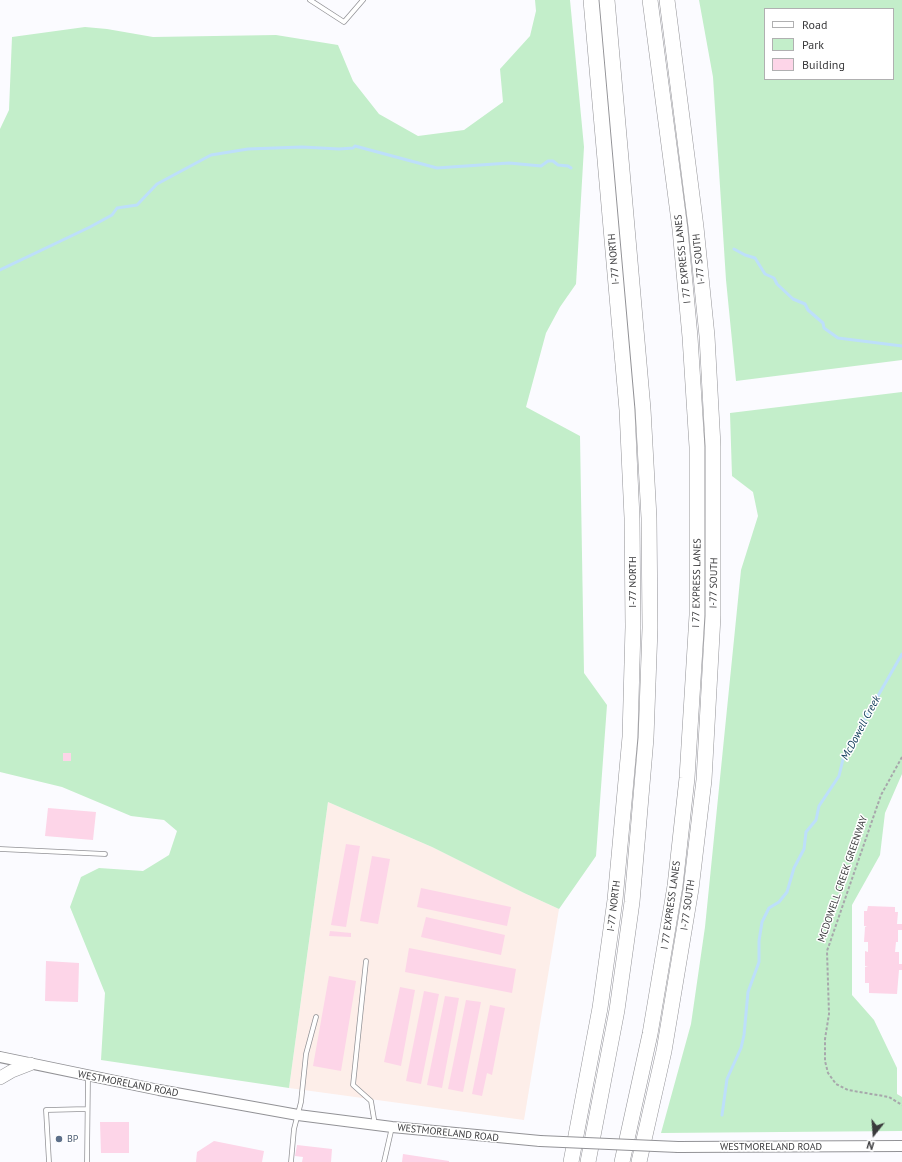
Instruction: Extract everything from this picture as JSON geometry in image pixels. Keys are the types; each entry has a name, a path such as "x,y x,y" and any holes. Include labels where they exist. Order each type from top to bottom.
{"highway":[{"name":"I-77 NORTH","path":"571,1162 598,1023 615,900 629,745 633,627 632,518 627,410 591,0"},
{"path":"594,0 600,16 603,45 616,96"},
{"path":"588,1162 617,1010 632,902 642,792 649,643 647,463 608,0"},
{"name":"I 77 EXPRESS LANES","path":"622,1162 652,1026 675,886 687,778 697,607 697,454 691,345 680,229 650,0"},
{"name":"I-77 SOUTH","path":"639,1162 664,1051 691,889 705,764 714,608 713,446 707,336 694,211 667,0"}],"main road":[{"path":"0,1078 12,1071 30,1064"}],"street":[{"name":"WESTMORELAND ROAD","path":"0,1057 88,1076 298,1115 392,1127 540,1141 678,1147 902,1146"}],"lane":[{"path":"310,0 344,22 362,0"},
{"path":"0,849 105,854"},
{"path":"366,961 353,1085 372,1101 375,1125"},
{"path":"291,1162 294,1128 301,1102 306,1054 316,1017"},
{"path":"87,1162 88,1076"},
{"path":"49,1162 46,1110 87,1109"},
{"path":"384,1162 392,1127"}],"path":[{"name":"MCDOWELL CREEK GREENWAY","path":"902,757 881,795 827,950 828,1014 825,1039 825,1061 828,1073 836,1084 848,1090 889,1097 902,1105"}],"shaded area":[{"path":"328,802 432,847 559,909 524,1120 289,1088"}],"green space":[{"path":"535,0 570,0 584,147 576,284 560,307 546,333 526,407 580,436 584,673 607,705 596,856 559,909 432,847 328,802 289,1088 101,1060 105,993 70,907 81,877 99,868 143,871 169,855 177,831 164,820 131,816 62,787 0,772 0,129 9,110 12,37 85,27 107,29 153,37 276,35 338,45 353,81 379,114 418,136 464,130 503,102 500,69 530,36 536,11"},
{"path":"699,0 902,0 902,360 736,381 726,280 713,77"},
{"path":"902,392 902,774 885,813 880,855 852,905 852,995 874,1020 897,1068 897,1094 902,1097 902,1131 661,1133 691,1024 705,927 741,570 758,516 753,492 732,476 730,413"}],"building":[{"path":"63,753 71,753 71,761 63,761"},
{"path":"48,808 96,812 93,840 45,836"},
{"path":"346,844 360,846 346,927 331,925"},
{"path":"372,856 390,859 378,924 360,921"},
{"path":"421,888 511,907 507,926 417,907"},
{"path":"868,906 895,907 895,912 898,912 897,924 902,924 902,930 898,930 898,942 896,942 895,952 899,952 899,964 902,964 902,970 899,970 897,994 869,993 869,983 865,983 865,967 868,967 865,966 865,951 868,952 868,942 864,942 865,927 867,926 864,926 864,911 867,911"},
{"path":"426,917 505,935 501,955 421,937"},
{"path":"330,931 351,933 351,937 329,936"},
{"path":"409,948 516,969 512,993 405,972"},
{"path":"46,961 79,963 78,1002 45,1001"},
{"path":"329,976 356,981 341,1071 313,1066"},
{"path":"400,987 415,990 401,1066 384,1062"},
{"path":"424,991 439,994 421,1084 406,1081"},
{"path":"445,996 459,998 442,1088 427,1085"},
{"path":"466,1000 481,1002 463,1092 448,1089"},
{"path":"490,1005 505,1008 492,1075 487,1073 482,1096 472,1094"},
{"path":"100,1122 129,1122 129,1153 101,1153"},
{"path":"214,1141 264,1151 262,1162 196,1162 197,1152"},
{"path":"297,1145 332,1149 331,1162 302,1162 303,1157 295,1156"},
{"path":"403,1154 449,1161 449,1162 402,1162"}],"waterway":[{"path":"0,270 90,227 112,215 117,208 137,205 157,184 211,155 248,149 302,147 339,149 353,148 355,146 437,168 509,163 541,166 548,161 553,161 558,165 568,166 571,168"},
{"path":"734,249 755,258 765,274 774,278 777,284 793,299 805,304 808,310 823,323 824,328 838,338 902,346"},
{"name":"McDowell Creek","path":"722,1115 727,1079 741,1048 744,1035 748,992 759,962 759,941 762,922 769,908 779,902 787,892 794,868 804,849 806,832 816,820 819,806 839,776 844,755 902,654"}],"place":[{"name":"BP","path":"59,1139"}]}
